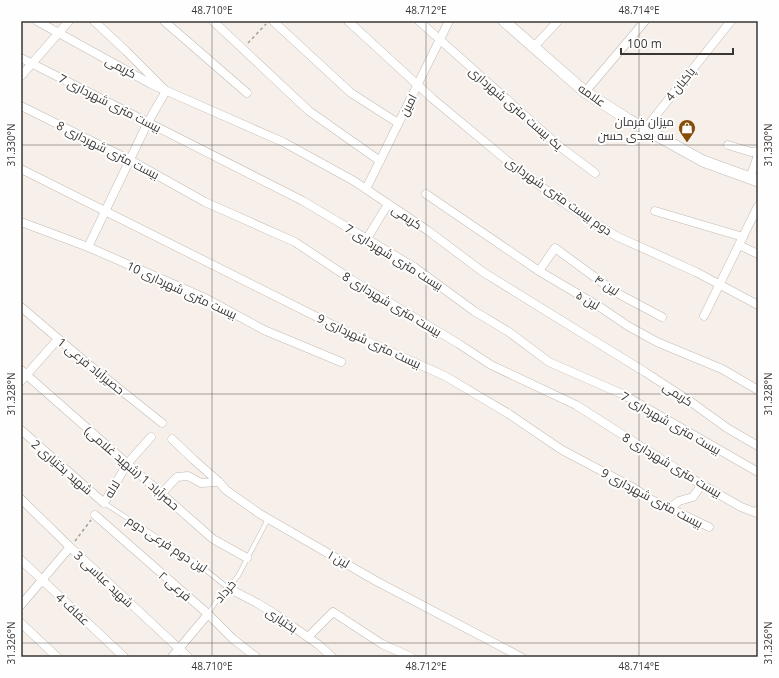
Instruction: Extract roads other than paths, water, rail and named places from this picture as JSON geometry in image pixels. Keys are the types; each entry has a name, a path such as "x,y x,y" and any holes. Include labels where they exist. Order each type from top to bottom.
{"street":[{"name":"کریمی","path":"37,21 166,91 283,142 366,189 483,272 639,369 691,402 727,428 758,446"},
{"path":"21,76 69,21"},
{"path":"88,247 148,122 166,91 94,21"},
{"path":"164,21 247,93"},
{"path":"214,21 309,111 380,160"},
{"path":"273,21 351,93 398,124"},
{"name":"دوم بیست متری شهرداری","path":"348,21 418,85 516,168 598,226 616,236 719,284 758,305"},
{"name":"یک بیست متری شهرداری","path":"419,21 559,146 595,173"},
{"name":"امین","path":"366,189 449,21"},
{"name":"علامه","path":"504,21 585,92 645,129 703,161 754,180"},
{"path":"534,48 558,21"},
{"path":"585,92 645,21"},
{"name":"پاکبان 4","path":"645,129 731,21"},
{"name":"بیست متری شهرداری 7","path":"21,58 303,201 366,240 414,267 474,311 509,332 549,362 622,394 758,472"},
{"name":"بیست متری شهرداری 8","path":"21,106 130,160 205,202 295,242 352,280 459,344 491,365 576,405 741,507 758,512"},
{"path":"728,145 751,152 758,151"},
{"path":"754,180 758,155"},
{"name":"بیست متری شهرداری 9","path":"21,169 351,334 445,376 509,414 562,450 634,488 650,499 709,527"},
{"name":"لین ۵","path":"426,194 539,271 642,334 722,369 758,390"},
{"path":"366,240 388,204"},
{"path":"655,211 741,241 758,254"},
{"path":"704,316 757,211"},
{"name":"بیست متری شهرداری 10","path":"21,222 88,247 204,298 264,330 341,362"},
{"name":"لین ۴","path":"539,271 554,248 616,292 662,317"},
{"name":"حصیرآباد فرعی 1","path":"21,307 162,423"},
{"path":"23,376 58,338"},
{"name":"حصرآباد 1 (شهید غلامی)","path":"23,376 213,539 247,558"},
{"name":"شهید بختیاری 2","path":"21,430 104,503"},
{"name":"لاله","path":"104,503 127,464 150,437"},
{"name":"لین ۱","path":"172,438 234,497 268,519 376,581 521,657"},
{"path":"161,494 177,477 188,476 201,483 219,482"},
{"path":"670,508 679,501 693,497 702,484"},
{"name":"شهید عباسی 3","path":"21,499 188,657"},
{"name":"۲ فرعی","path":"95,515 208,614 232,639 256,657"},
{"path":"21,605 70,547"},
{"name":"عفاف 4","path":"21,560 124,657"},
{"name":"بختیاری","path":"228,588 257,603 308,637 332,657"},
{"path":"308,637 333,612 382,644 411,657"},
{"name":"خرداد","path":"172,657 208,614"},
{"path":"21,623 57,657"}],"lane":[{"name":"لین دوم فرعی دوم","path":"104,503 197,563 228,588"},
{"name":"خرداد","path":"208,614 215,603 238,576 268,519"}],"place":[{"name":"میزان فرمان سه بعدی حسن","path":"687,143"}]}
